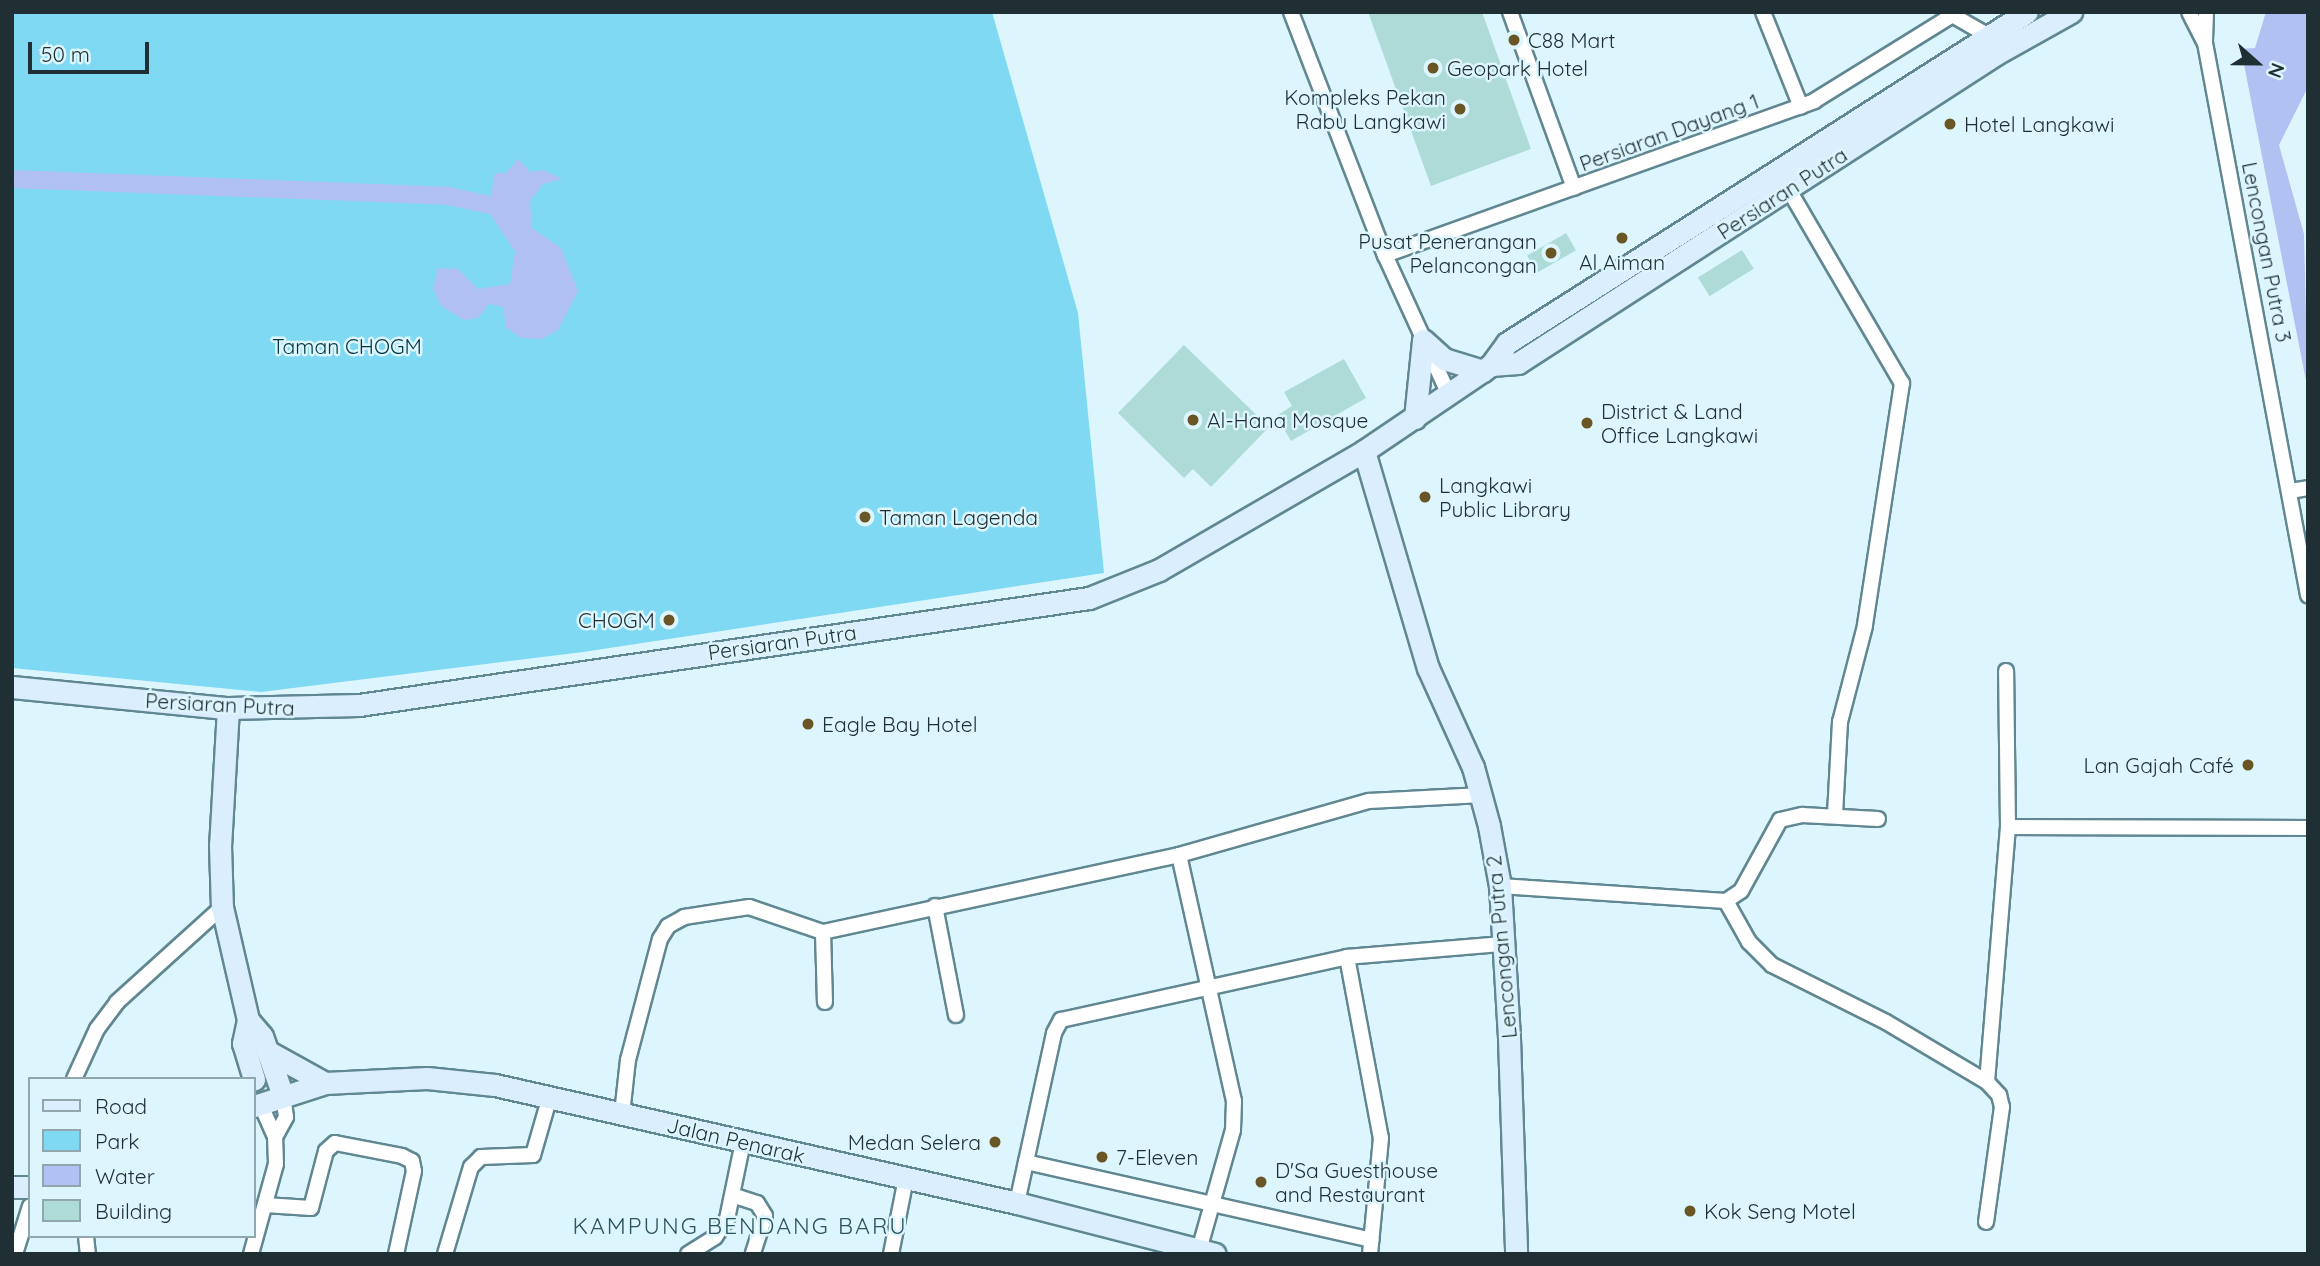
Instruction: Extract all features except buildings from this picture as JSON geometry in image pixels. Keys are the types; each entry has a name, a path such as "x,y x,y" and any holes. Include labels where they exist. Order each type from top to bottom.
{"main road":[{"name":"Persiaran Putra","path":"12,687 228,708 359,705 1089,598 1159,570 1364,451 1487,368 1507,343 1781,172 1987,35 2027,12"},
{"name":"Persiaran Putra","path":"1487,368 1518,363 1996,54 2071,12"},
{"path":"1423,340 1444,359 1487,368"},
{"path":"1415,418 1423,340"},
{"name":"Lencongan Putra 2","path":"1364,451 1428,668 1482,795 1500,886 1516,1254"},
{"path":"228,708 219,845 222,907 248,1020 253,1069 283,1096"},
{"path":"253,1069 325,1083"},
{"name":"Jalan Penarak","path":"257,1105 325,1083 460,1080 550,1096 1017,1203 1207,1252"}],"street":[{"path":"1291,12 1385,255 1449,395"},
{"path":"1763,12 1801,107"},
{"path":"2189,12 2205,43"},
{"path":"2205,43 2206,12"},
{"path":"1513,13 1574,188"},
{"path":"1949,14 1987,35"},
{"name":"Persiaran Dayang 1","path":"1385,255 1801,107 1949,14"},
{"name":"Lencongan Putra 3","path":"2205,43 2308,595"},
{"path":"1788,190 1902,383 1865,626 1840,722 1835,815"},
{"path":"2290,491 2308,488"},
{"path":"1987,1082 2008,827 2006,671"},
{"path":"622,1114 628,1060 668,926 719,908 749,907 823,932 1179,855 1368,801 1482,795"},
{"path":"1500,886 1726,901 1741,891 1780,820 1835,815 1878,819"},
{"path":"2008,827 2308,828"},
{"path":"1179,855 1234,1101 1233,1130 1210,1204 1207,1252"},
{"path":"1726,901 1749,942 1772,965 1886,1022 1987,1082 2003,1107 1986,1222"},
{"path":"935,906 956,1016"},
{"path":"75,1077 97,1029 117,1002 222,907"},
{"path":"823,932 825,1002"},
{"path":"1017,1203 1061,1020 1347,957 1502,944"},
{"path":"1026,1162 1210,1204 1370,1247 1381,1138 1347,957"},
{"path":"275,1137 286,1118 283,1096"},
{"path":"445,1254 471,1167 481,1157 533,1155 550,1096"},
{"path":"256,1236 276,1164 275,1137 257,1105"},
{"path":"688,1254 715,1237 735,1196 743,1142"},
{"path":"265,1205 312,1208 326,1151 335,1143 402,1156 412,1161 414,1171 396,1254"},
{"path":"891,1254 906,1178"},
{"path":"735,1196 757,1203 765,1216 754,1254"},
{"path":"15,1254 28,1212"}],"green space":[{"name":"Taman CHOGM","path":"12,12 992,12 1078,313 1104,573 583,652 261,692 12,668"}],"water":[{"path":"2266,12 2308,12 2308,87 2279,145 2304,234 2308,391 2241,49 2255,48"},
{"path":"518,159 531,172 543,170 562,179 543,184 530,201 532,228 561,248 578,291 558,330 542,339 521,338 506,327 503,307 489,304 478,318 464,320 441,306 433,289 438,268 458,269 478,289 510,284 515,252 489,212 495,173 506,173"}],"waterway":[{"path":"12,179 448,196 490,205"}],"place":[{"name":"C88 Mart","path":"1514,40"},
{"name":"Geopark Hotel","path":"1433,68"},
{"name":"Kompleks Pekan Rabu Langkawi","path":"1460,109"},
{"name":"Hotel Langkawi","path":"1950,124"},
{"name":"Al Aiman","path":"1622,238"},
{"name":"Pusat Penerangan Pelancongan","path":"1551,253"},
{"name":"Al-Hana Mosque","path":"1193,420"},
{"name":"District & Land Office Langkawi","path":"1587,423"},
{"name":"Langkawi Public Library","path":"1425,497"},
{"name":"Taman Lagenda","path":"865,517"},
{"name":"CHOGM","path":"669,620"},
{"name":"Eagle Bay Hotel","path":"808,724"},
{"name":"Lan Gajah Café","path":"2248,765"},
{"name":"Medan Selera","path":"995,1142"},
{"name":"7-Eleven","path":"1102,1157"},
{"name":"D'Sa Guesthouse and Restaurant","path":"1261,1182"},
{"name":"Kok Seng Motel","path":"1690,1211"}],"district":[{"name":"KAMPUNG BENDANG BARU","path":"740,1226"}]}
